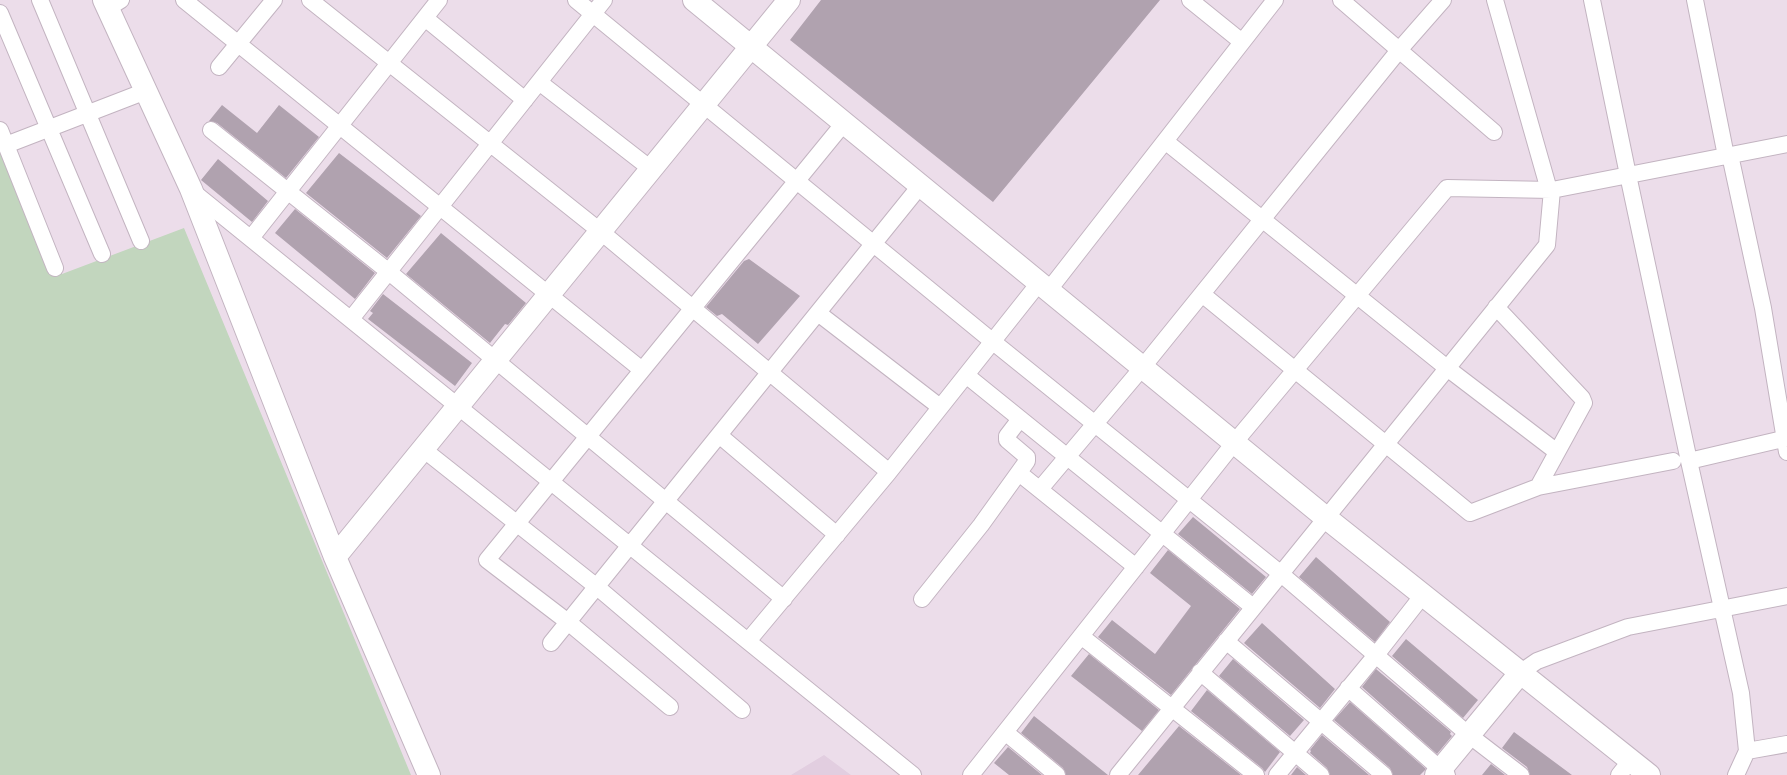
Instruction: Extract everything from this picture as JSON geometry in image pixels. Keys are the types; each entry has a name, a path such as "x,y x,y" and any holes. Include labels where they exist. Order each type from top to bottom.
{"street":[{"path":"40,0 141,241"},
{"path":"184,0 642,370"},
{"path":"219,67 274,0"},
{"path":"310,0 600,231 889,472"},
{"path":"251,238 439,0"},
{"path":"576,0 992,341 1280,573 1469,734 1521,775"},
{"path":"351,319 604,0"},
{"path":"694,0 1325,517 1521,672 1625,768 1649,775"},
{"path":"335,557 789,0"},
{"path":"1190,0 1242,42"},
{"path":"748,641 889,472 992,341 1043,287 1165,141 1275,0"},
{"path":"1341,0 1400,49 1494,132"},
{"path":"1040,490 1142,368 1400,49 1443,0"},
{"path":"1120,774 1325,517 1547,245 1550,190 1495,0"},
{"path":"1592,0 1628,176 1741,693 1747,751 1736,775"},
{"path":"1690,460 1786,443 1763,308 1695,0"},
{"path":"111,3 146,90 191,190 335,557 429,775"},
{"path":"0,13 102,254"},
{"path":"425,18 525,100"},
{"path":"539,82 651,170"},
{"path":"6,145 146,90"},
{"path":"670,707 568,622 487,560 844,123"},
{"path":"0,130 55,268"},
{"path":"211,130 389,272 784,599"},
{"path":"1165,141 1447,368 1557,452"},
{"path":"971,775 1294,369 1447,188 1550,190 1787,144"},
{"path":"551,643 920,186"},
{"path":"191,190 913,775"},
{"path":"1202,294 1470,513 1538,487 1673,461"},
{"path":"1496,307 1582,398 1584,402 1538,487"},
{"path":"818,313 940,407"},
{"path":"966,375 1253,607"},
{"path":"922,599 981,525 1027,461 1027,457 1007,440 1007,436 1020,419"},
{"path":"719,435 837,535"},
{"path":"423,449 597,587 742,710"},
{"path":"1019,473 1136,567"},
{"path":"1277,775 1376,655 1423,595"},
{"path":"1348,688 1441,773 1469,734 1521,672 1537,661 1628,627 1722,610 1787,596"},
{"path":"1081,636 1256,775"},
{"path":"1226,641 1384,775"},
{"path":"1200,672 1321,775"},
{"path":"1005,732 1057,775"},
{"path":"1747,751 1787,744"}],"shaded area":[{"path":"824,755 851,775 791,775"}],"green space":[{"path":"0,122 62,274 184,228 411,775 0,775"}],"building":[{"path":"821,0 1160,0 993,202 790,40"},
{"path":"222,105 257,133 279,105 319,137 286,178 217,123 209,121"},
{"path":"339,153 421,216 387,258 306,193"},
{"path":"218,159 268,201 252,222 201,180"},
{"path":"295,209 375,273 355,299 275,233"},
{"path":"441,233 526,303 508,325 505,324 490,343 406,274"},
{"path":"749,259 800,296 758,344 722,314 717,316 706,307 744,261"},
{"path":"383,294 472,363 455,386 368,319 373,313 370,311"},
{"path":"1193,517 1266,577 1252,594 1178,534"},
{"path":"1168,550 1240,609 1171,695 1098,637 1112,620 1155,654 1191,606 1150,573"},
{"path":"1316,557 1390,622 1375,642 1299,577"},
{"path":"1262,623 1335,689 1320,708 1244,643"},
{"path":"1406,639 1478,700 1463,718 1392,656"},
{"path":"1089,654 1159,710 1142,731 1071,676"},
{"path":"1233,659 1304,720 1290,736 1219,676"},
{"path":"1376,669 1451,732 1450,734 1452,736 1437,754 1362,687"},
{"path":"1207,690 1280,752 1265,772 1191,711"},
{"path":"1350,702 1426,769 1420,775 1393,775 1390,768 1334,720"},
{"path":"1034,716 1108,775 1066,775 1063,768 1021,733"},
{"path":"1179,726 1241,775 1138,775"},
{"path":"1514,732 1572,775 1530,775 1527,767 1502,748"},
{"path":"1322,735 1369,775 1330,775 1327,768 1310,753 1310,750"},
{"path":"1008,747 1042,775 1009,775 994,763"},
{"path":"1491,764 1505,775 1482,775"},
{"path":"1297,767 1306,775 1291,775"}]}
